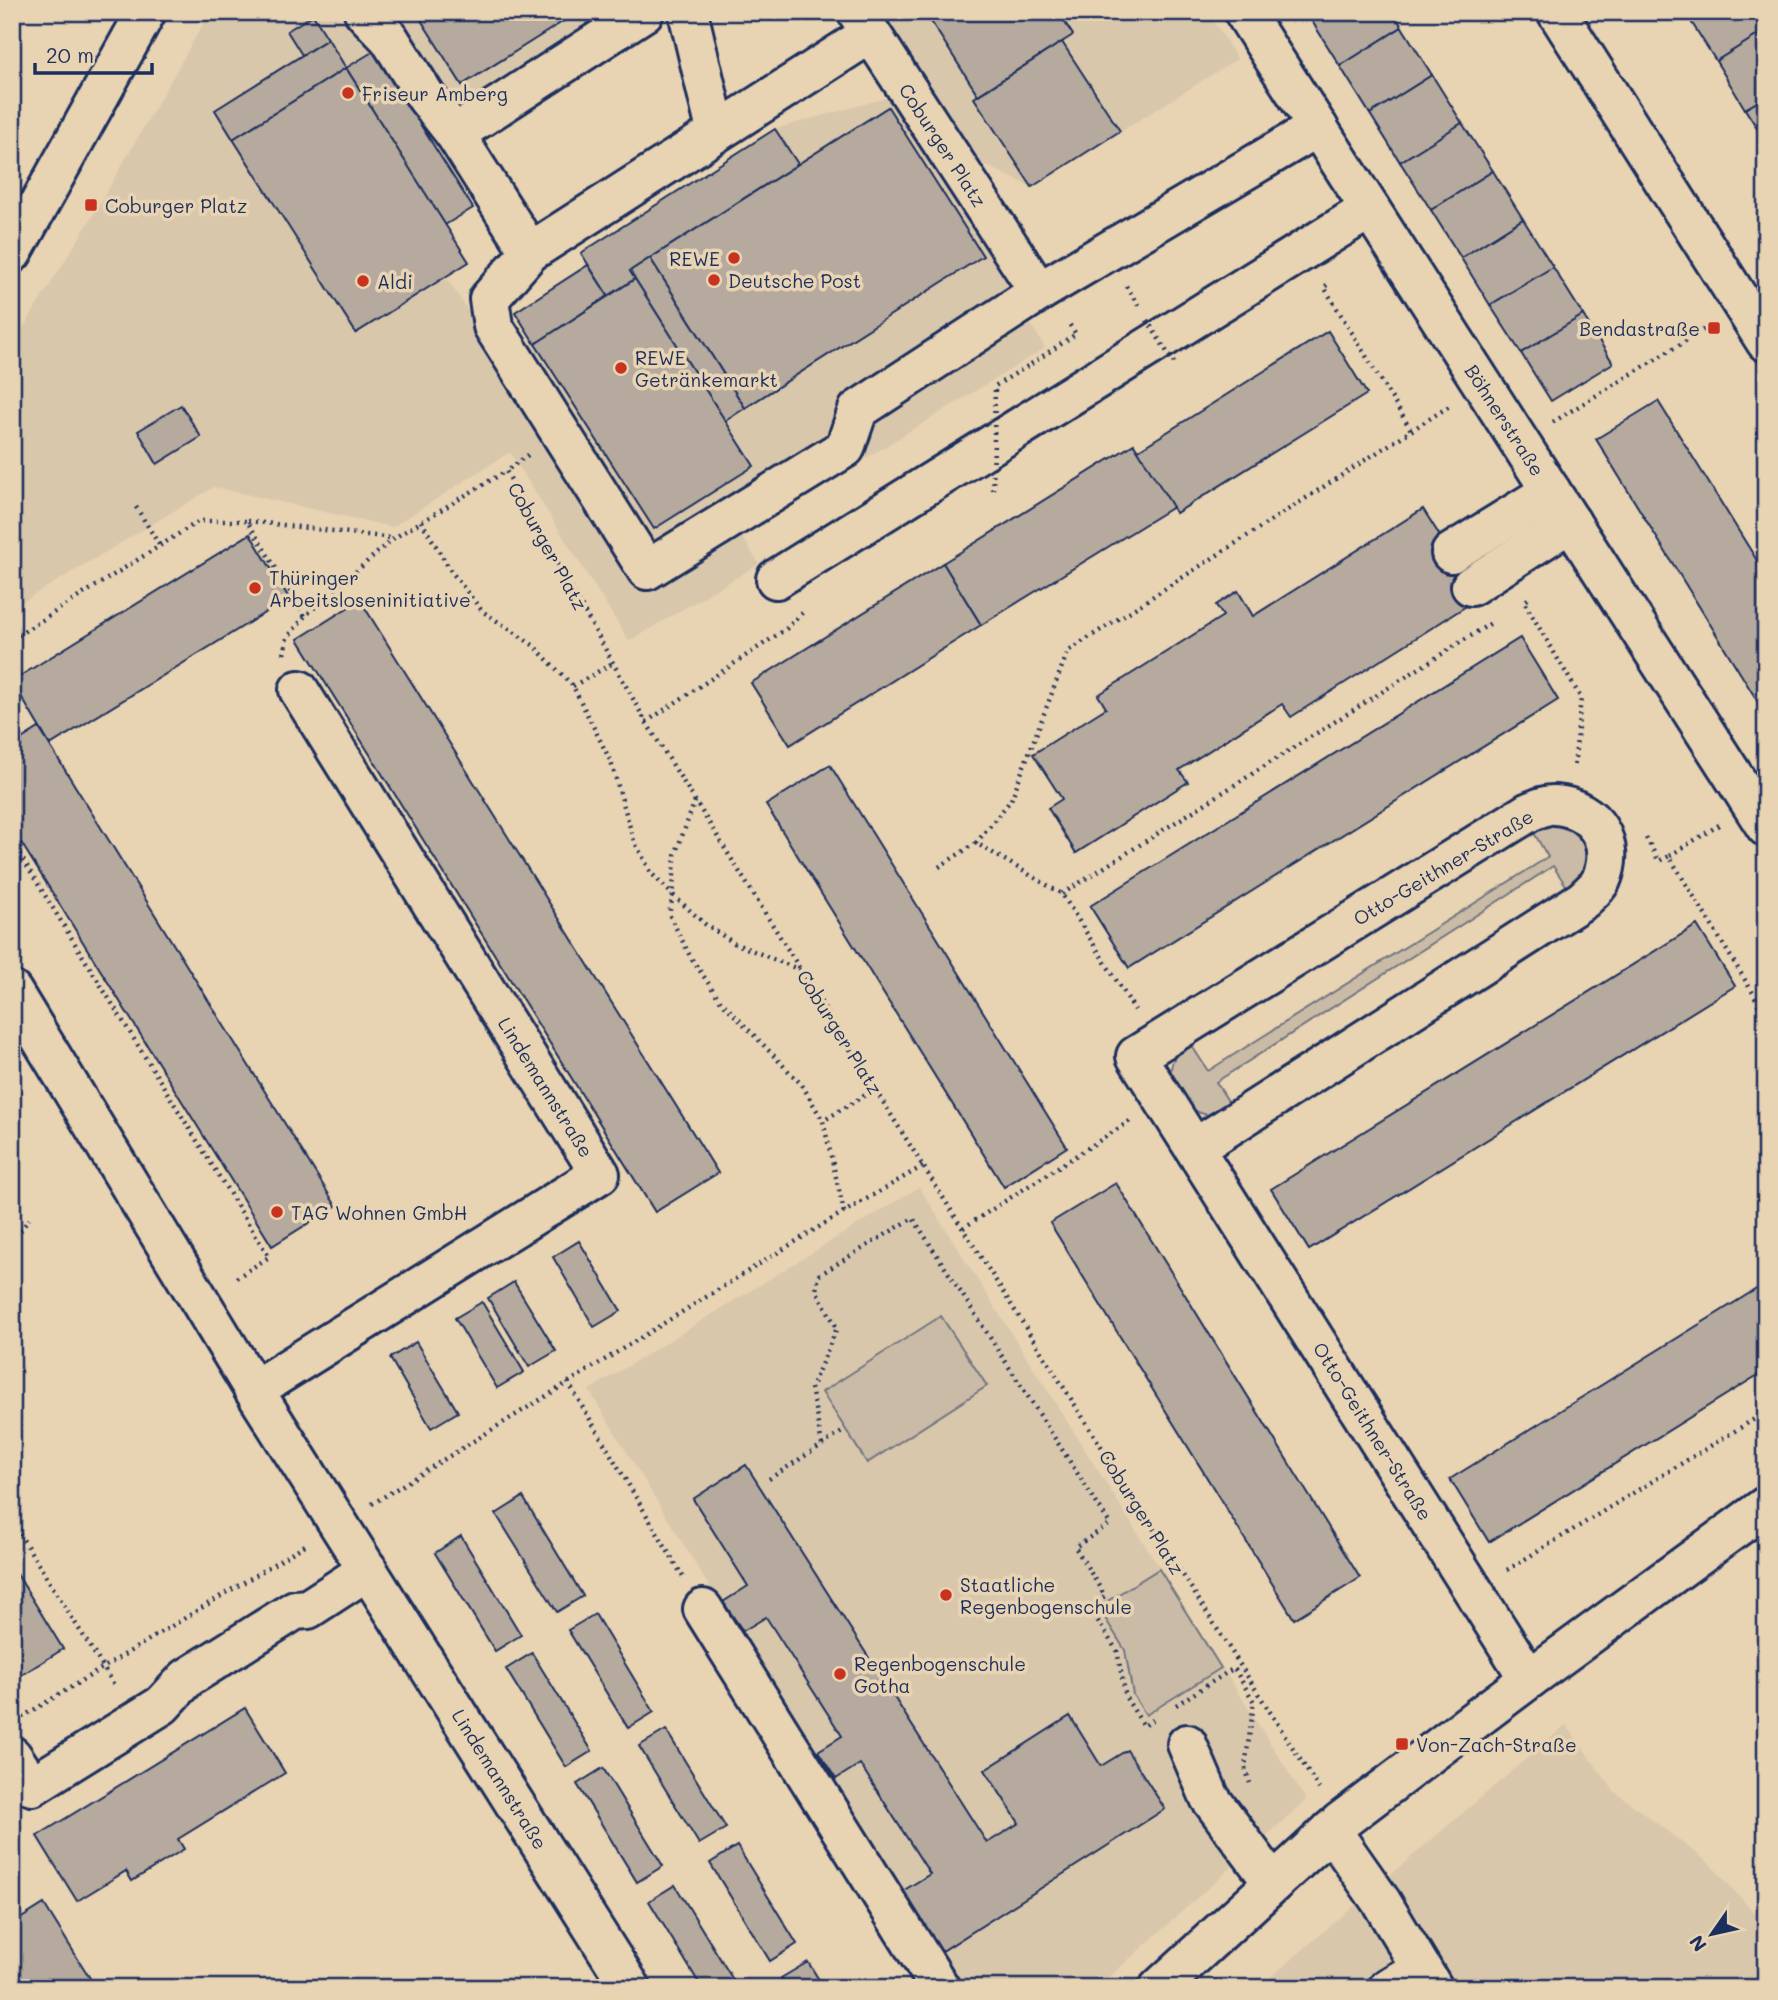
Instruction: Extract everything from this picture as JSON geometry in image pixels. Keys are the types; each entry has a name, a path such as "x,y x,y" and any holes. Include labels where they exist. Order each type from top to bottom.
{"street":[{"path":"12,253 146,12"},
{"path":"364,12 389,38 530,251"},
{"path":"455,134 643,12"},
{"path":"688,12 716,130"},
{"name":"Böhnerstraße","path":"1244,12 1758,816"},
{"path":"1557,12 1766,342"},
{"name":"Coburger Platz","path":"560,433 493,326 489,299 530,251 716,130 863,23 1039,292"},
{"path":"560,433 647,570 845,448 858,410 1039,292 1318,127"},
{"path":"776,579 1370,209"},
{"path":"1451,553 1561,507"},
{"path":"1471,586 1561,507"},
{"name":"Lindemannstraße","path":"254,1390 600,1174 299,690"},
{"name":"Otto-Geithner-Straße","path":"1195,1148 1583,900 1601,882 1608,852 1599,828 1579,810 1553,804 1529,812 1146,1050 1163,1099 1529,1679"},
{"name":"Lindemannstraße","path":"12,991 254,1390 631,1988"},
{"path":"1159,1988 1336,1826 1529,1679 1766,1506"},
{"path":"12,1756 32,1786 162,1705 187,1678 295,1611 308,1609 368,1570"},
{"path":"703,1609 940,1988"},
{"path":"1187,1744 1210,1798 1273,1883"},
{"path":"1336,1826 1427,1978 1388,1988"}],"path":[{"path":"1335,279 1324,287 1411,430"},
{"path":"1520,443 1742,305"},
{"path":"1147,320 1174,363"},
{"path":"993,490 995,387 1065,341"},
{"path":"939,867 976,843 1011,800 1068,650 1482,385"},
{"name":"Coburger Platz","path":"560,433 506,471 646,722 1336,1826"},
{"path":"299,690 283,660 287,638 305,616 394,538 506,471"},
{"path":"136,507 160,546"},
{"path":"13,636 199,522 247,521 394,538"},
{"path":"247,521 305,616"},
{"path":"421,521 451,571 482,611 533,645 573,686 611,762 634,841 652,874 705,924 734,943 800,970"},
{"path":"1513,609 1536,594"},
{"path":"1524,602 1581,698 1574,772"},
{"path":"1062,894 1501,616"},
{"path":"573,686 613,663"},
{"path":"695,801 675,855 669,914 691,958 720,1000 802,1085 824,1121 844,1212"},
{"path":"1642,832 1658,861 1758,816"},
{"path":"12,842 269,1257 200,1301"},
{"path":"976,843 1062,894 1146,1050"},
{"path":"1669,856 1753,993 1766,1022"},
{"path":"824,1121 875,1089"},
{"path":"963,1228 1163,1099"},
{"path":"12,1724 923,1166"},
{"path":"822,1445 811,1388 837,1328 816,1290 819,1275 913,1218 1110,1524 1075,1546 1105,1596 1089,1607 1117,1651 1125,1698 1144,1726 1234,1668 1254,1702 1245,1767 1252,1788"},
{"path":"12,1242 29,1219"},
{"path":"568,1382 703,1609"},
{"path":"1474,1591 1766,1412"},
{"path":"769,1479 842,1432"},
{"path":"12,1522 137,1721"}],"shaded area":[{"path":"210,12 328,12 365,34 473,208 445,225 469,262 446,277 502,362 534,344 515,312 588,265 581,253 775,129 890,97 904,111 1045,348 741,535 759,564 629,641 510,452 392,527 214,487 12,608 12,346 94,214"},
{"path":"383,12 609,12 455,111"},
{"path":"877,12 1208,12 1237,59 1032,187 970,158"},
{"path":"1550,823 1566,826 1582,841 1588,860 1585,878 1571,893 1553,866 1216,1082 1233,1109 1211,1115 1201,1113 1192,1109 1177,1093 1171,1073 1172,1063 1178,1053 1190,1043 1208,1071 1548,857 1531,828"},
{"name":"Staatliche Regenbogenschule","path":"919,1187 1306,1800 1097,1988 955,1988 589,1390"},
{"path":"941,1316 987,1386 867,1463 822,1392"},
{"path":"1159,1569 1221,1668 1146,1715 1133,1695 1125,1650 1098,1607"},
{"path":"1566,1725 1614,1791 1710,1864 1766,1926 1766,1988 1258,1988"}],"building":[{"path":"416,12 578,12 462,85"},
{"path":"925,12 1058,12 1073,35 978,95"},
{"path":"1319,12 1393,12 1402,27 1340,66 1310,18"},
{"path":"1685,12 1766,12 1766,30 1716,61"},
{"path":"313,15 328,39 302,55 287,31"},
{"path":"1402,27 1432,75 1370,114 1340,66"},
{"path":"1766,30 1766,97 1745,109 1716,61"},
{"path":"328,39 346,68 233,139 215,110"},
{"path":"1062,42 1120,131 1032,187 974,98"},
{"path":"374,51 473,208 445,225 346,68"},
{"path":"346,68 469,262 356,333 233,139"},
{"path":"1432,75 1462,123 1400,162 1370,114"},
{"path":"1766,97 1766,142 1745,109"},
{"path":"888,107 983,256 745,408 650,258"},
{"path":"1462,123 1493,171 1431,210 1400,162"},
{"path":"775,129 798,164 630,271 635,279 608,296 581,253"},
{"path":"1493,171 1523,219 1461,258 1431,210"},
{"path":"1523,219 1553,267 1490,305 1461,258"},
{"path":"650,258 745,408 725,421 630,271"},
{"path":"588,265 608,296 535,344 515,312"},
{"path":"1553,267 1583,315 1521,353 1490,305"},
{"path":"635,279 754,466 654,529 535,344"},
{"path":"1583,315 1613,363 1551,401 1521,353"},
{"path":"1328,331 1367,394 1176,513 1137,451"},
{"path":"1658,401 1766,575 1766,715 1596,439"},
{"path":"181,405 201,437 157,464 138,431"},
{"path":"1134,444 1173,507 981,625 943,563"},
{"path":"1423,509 1479,598 1291,717 1282,704 1179,770 1188,782 1076,853 1048,808 1062,799 1033,754 1106,708 1098,695 1223,616 1216,605 1238,591 1253,616"},
{"path":"250,534 289,598 50,745 12,681"},
{"path":"943,563 981,625 790,745 751,683"},
{"path":"360,600 718,1173 655,1212 298,639"},
{"path":"1520,638 1558,700 1129,968 1090,906"},
{"path":"39,728 336,1206 272,1246 12,828 12,745"},
{"path":"830,765 1067,1147 1004,1187 766,805"},
{"path":"1697,925 1735,986 1309,1250 1271,1189"},
{"path":"1116,1183 1360,1578 1294,1619 1050,1223"},
{"path":"579,1241 621,1311 594,1327 553,1257"},
{"path":"514,1282 556,1351 529,1367 488,1298"},
{"path":"1766,1283 1766,1370 1489,1542 1450,1479"},
{"path":"482,1302 524,1372 497,1388 455,1318"},
{"path":"416,1342 458,1412 431,1428 390,1358"},
{"name":"Regenbogenschule Gotha","path":"746,1465 987,1843 1019,1823 985,1770 1070,1716 1101,1766 1127,1750 1165,1809 936,1955 898,1894 930,1874 860,1764 836,1779 818,1751 842,1736 766,1617 743,1631 723,1602 748,1586 693,1499"},
{"path":"523,1497 583,1596 557,1612 496,1514"},
{"path":"461,1536 521,1635 495,1651 435,1553"},
{"path":"12,1566 63,1649 12,1681"},
{"path":"595,1614 654,1712 628,1728 568,1630"},
{"path":"532,1653 592,1751 566,1767 506,1669"},
{"path":"245,1708 285,1773 178,1839 184,1849 132,1881 126,1871 77,1901 37,1836"},
{"path":"666,1730 726,1828 699,1844 639,1746"},
{"path":"603,1768 663,1866 637,1882 577,1784"},
{"path":"737,1846 797,1944 770,1961 710,1863"},
{"path":"675,1885 735,1983 727,1988 702,1988 649,1901"},
{"path":"44,1904 96,1988 12,1988 12,1924"},
{"path":"808,1962 824,1988 787,1988 781,1978"}],"place":[{"name":"Friseur Amberg","path":"348,93"},
{"name":"Coburger Platz","path":"91,205"},
{"name":"REWE","path":"734,258"},
{"name":"Deutsche Post","path":"714,280"},
{"name":"Aldi","path":"363,281"},
{"name":"Bendastraße","path":"1714,328"},
{"name":"REWE Getränkemarkt","path":"621,368"},
{"name":"Thüringer Arbeitsloseninitiative","path":"255,588"},
{"name":"TAG Wohnen GmbH","path":"277,1212"},
{"name":"Staatliche Regenbogenschule","path":"946,1595"},
{"name":"Regenbogenschule Gotha","path":"840,1674"},
{"name":"Von-Zach-Straße","path":"1402,1744"}]}
